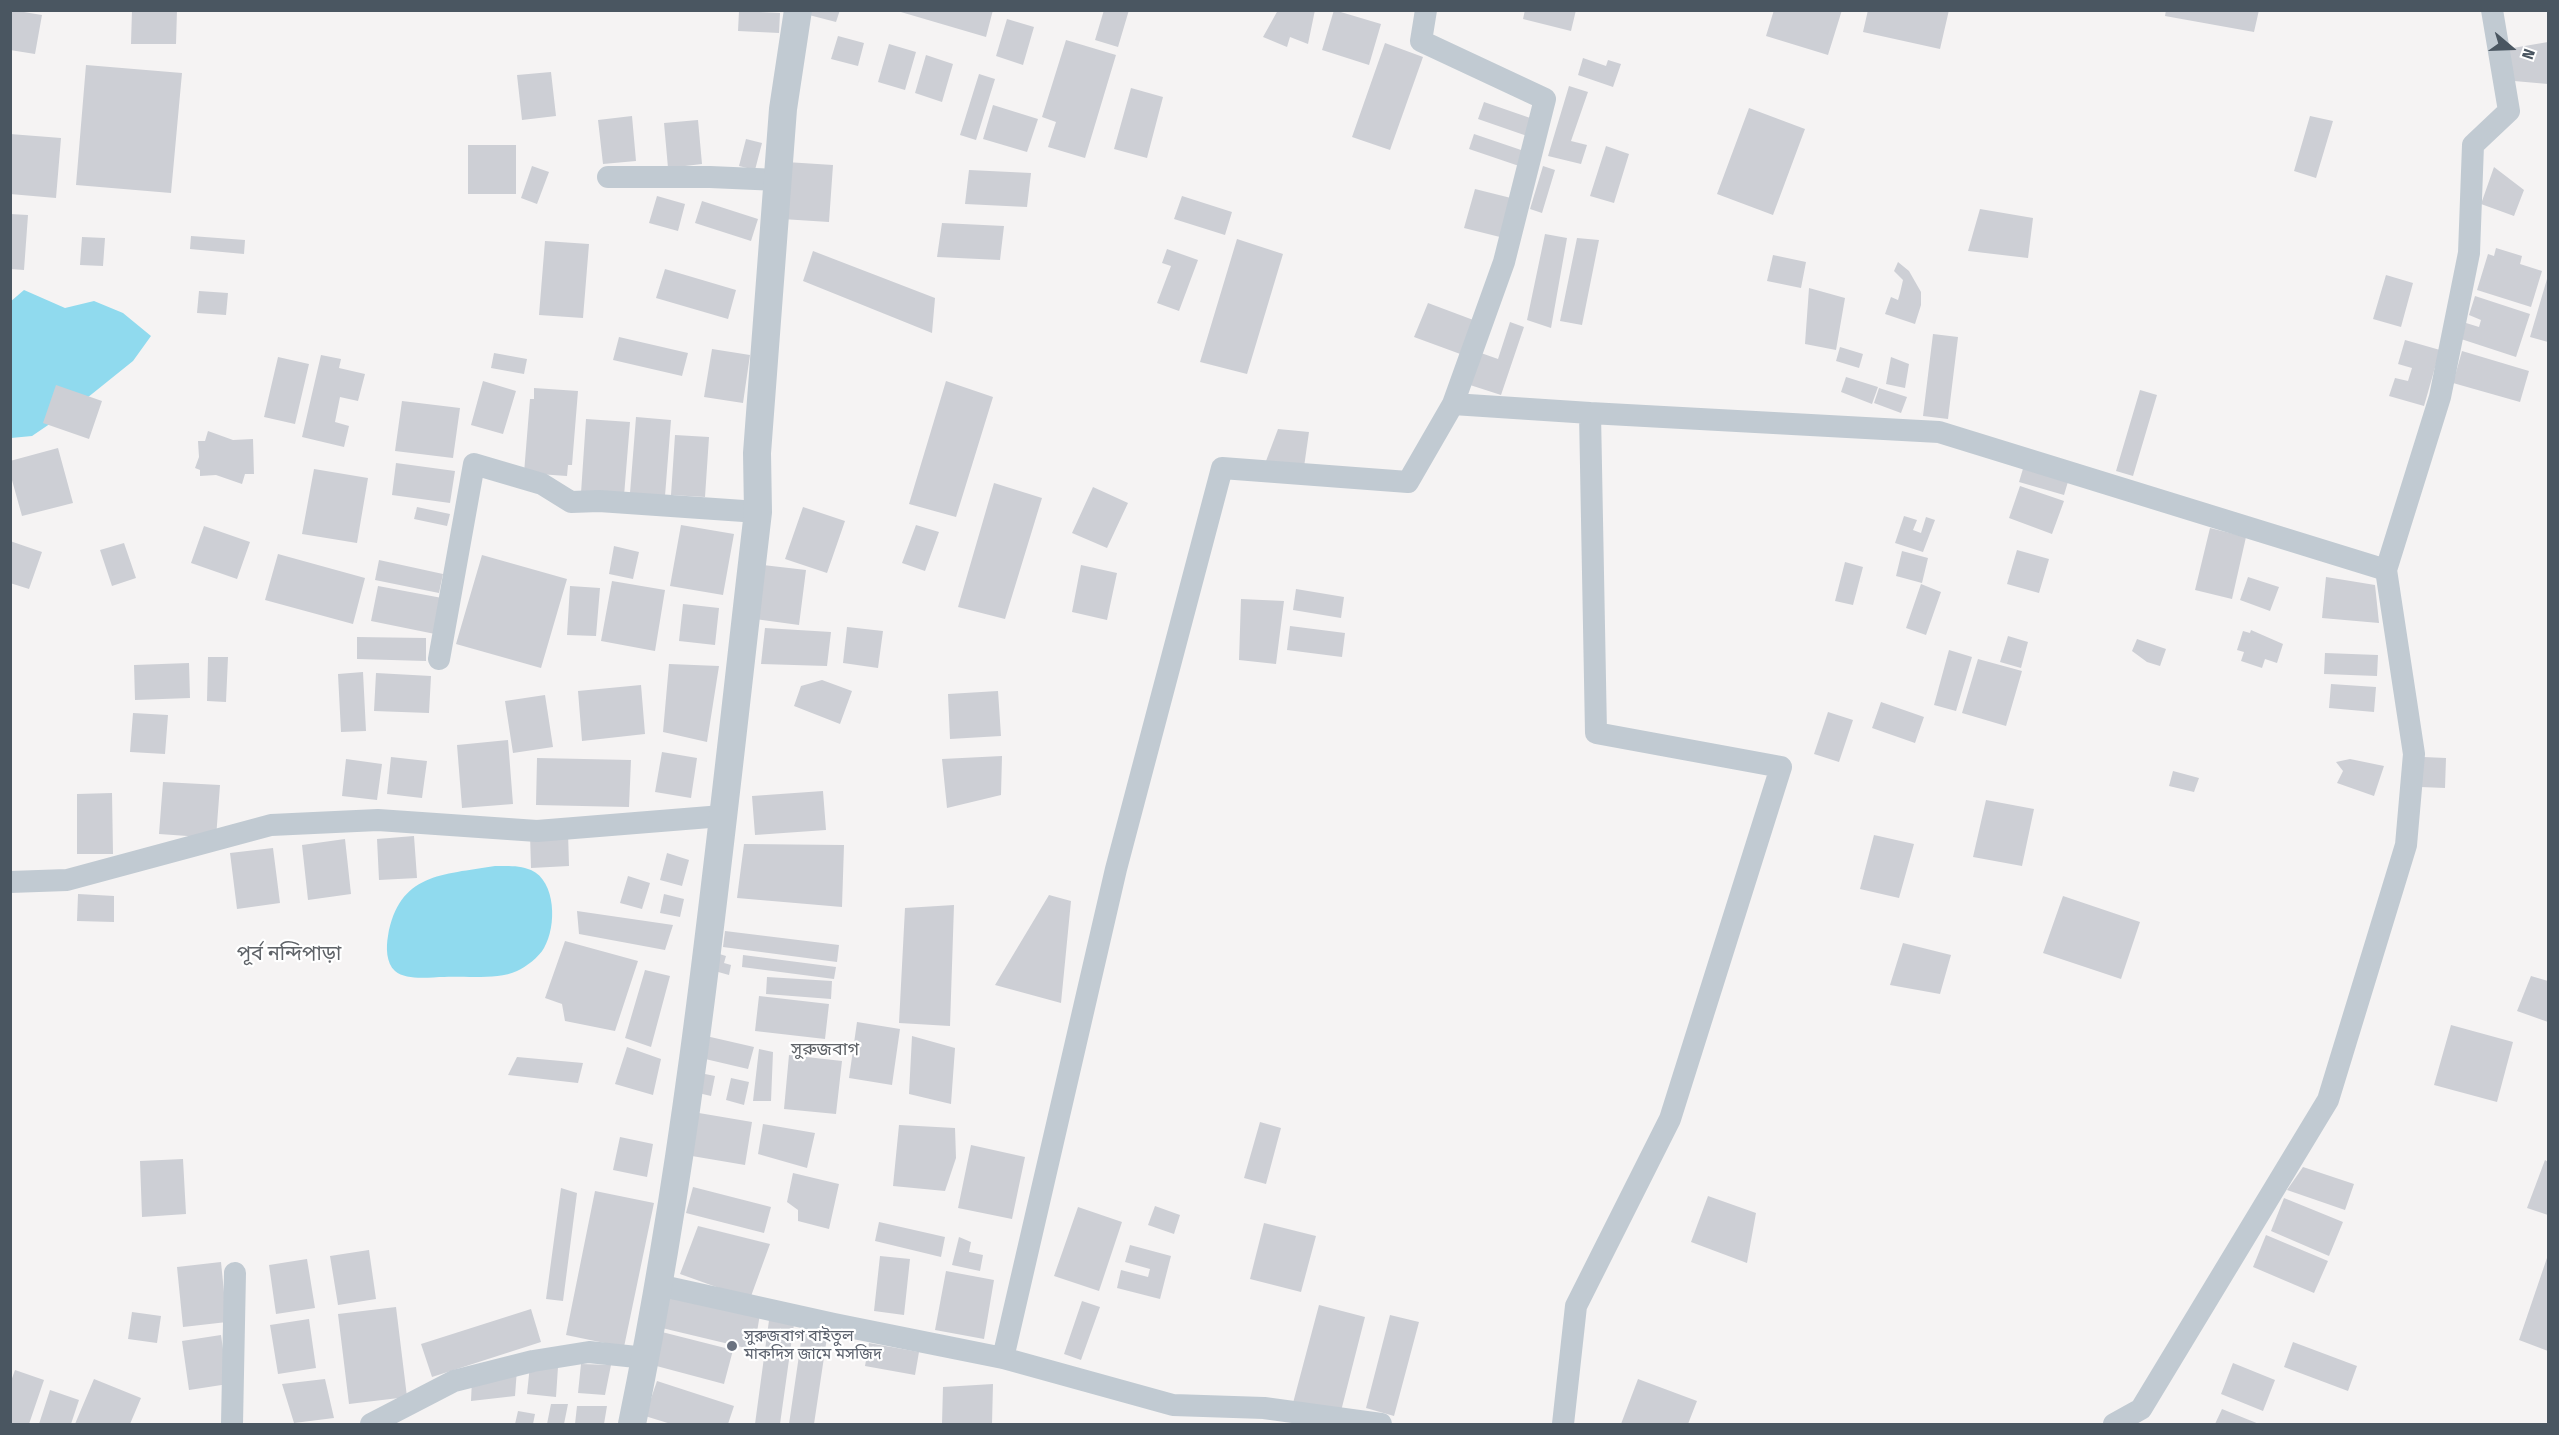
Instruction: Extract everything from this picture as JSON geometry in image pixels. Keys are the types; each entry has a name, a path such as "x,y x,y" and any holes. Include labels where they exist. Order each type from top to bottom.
{"street":[{"path":"632,1425 658,1285 704,984 758,512 757,453 783,108 798,10"},
{"path":"1004,1358 1116,869 1222,468 1408,482 1453,404 1504,262 1545,99 1421,41 1426,10"},
{"path":"2114,1425 2141,1409 2328,1100 2406,845 2414,754 2386,570 2440,397 2469,253 2473,145 2509,111 2492,10"},
{"path":"608,177 778,180"},
{"path":"1453,404 1939,432 2386,570"},
{"path":"1563,1425 1576,1306 1670,1119 1781,767 1596,733 1590,413"},
{"path":"439,659 474,464 542,484 571,502 599,501 758,512"},
{"path":"10,882 67,880 271,825 378,820 537,831 722,816"},
{"path":"235,1423 236,1273"},
{"path":"658,1285 834,1324 1004,1358 1173,1405 1264,1408 1381,1425"},
{"path":"371,1425 454,1381 533,1361 589,1352 646,1358"}],"water":[{"path":"24,290 65,308 94,301 123,313 151,336 133,361 82,402 32,436 11,438 10,302"},
{"path":"495,866 513,866 531,870 539,876 550,894 551,928 539,955 521,969 500,976 419,978 395,971 388,959 387,940 394,915 402,900 413,889 441,875"}],"building":[{"path":"12,10 42,15 35,54 10,50"},
{"path":"132,10 177,10 176,44 131,44"},
{"path":"810,10 840,10 836,22 809,15"},
{"path":"894,10 993,10 986,37"},
{"path":"1104,10 1129,10 1118,47 1095,40"},
{"path":"1278,10 1315,10 1308,44 1290,37 1287,47 1263,37"},
{"path":"1334,10 1381,24 1369,65 1322,50"},
{"path":"1525,10 1576,10 1571,31 1523,19"},
{"path":"1774,10 1842,10 1828,55 1766,36"},
{"path":"1868,10 1949,10 1940,49 1863,32"},
{"path":"2166,10 2259,10 2254,32 2165,16"},
{"path":"739,11 780,13 779,33 738,31"},
{"path":"1007,19 1034,27 1023,65 996,56"},
{"path":"838,36 864,43 858,66 831,59"},
{"path":"1066,40 1116,55 1085,158 1048,147 1056,122 1042,117"},
{"path":"2548,42 2548,84 2514,81 2507,49"},
{"path":"1385,43 1423,57 1390,150 1352,137"},
{"path":"889,44 916,52 905,90 878,82"},
{"path":"926,55 953,64 942,102 915,93"},
{"path":"1583,58 1606,66 1608,60 1621,64 1613,87 1578,75"},
{"path":"86,65 182,73 171,193 76,185"},
{"path":"551,72 556,116 522,120 517,75"},
{"path":"979,74 995,79 976,140 960,135"},
{"path":"1569,86 1588,92 1571,141 1587,145 1581,164 1548,156"},
{"path":"1131,88 1163,97 1147,158 1114,149"},
{"path":"1484,102 1536,120 1530,137 1478,119"},
{"path":"993,105 1038,119 1027,152 983,139"},
{"path":"1749,108 1805,129 1773,215 1717,194"},
{"path":"632,116 636,161 603,164 598,120"},
{"path":"2310,116 2333,121 2316,178 2294,171"},
{"path":"698,120 702,164 668,168 664,123"},
{"path":"10,134 61,138 56,198 10,194"},
{"path":"1474,134 1527,152 1522,167 1469,149"},
{"path":"746,139 762,143 755,170 739,166"},
{"path":"468,145 516,145 516,194 468,194"},
{"path":"1606,146 1629,154 1614,203 1590,196"},
{"path":"786,162 833,165 829,222 782,219"},
{"path":"532,166 549,172 537,204 521,198"},
{"path":"1543,166 1555,170 1542,213 1530,209"},
{"path":"2494,167 2524,190 2514,216 2481,204"},
{"path":"969,170 1031,173 1027,207 965,204"},
{"path":"1475,189 1515,199 1504,238 1464,228"},
{"path":"657,196 685,204 678,231 649,223"},
{"path":"1182,196 1232,212 1225,235 1174,219"},
{"path":"702,201 758,219 751,241 695,223"},
{"path":"1980,209 2033,218 2028,258 1968,251"},
{"path":"10,214 28,215 24,270 10,269"},
{"path":"942,223 1004,226 1000,260 937,257"},
{"path":"1545,234 1567,238 1551,328 1527,320"},
{"path":"191,236 245,240 244,254 190,249"},
{"path":"82,237 105,238 103,266 80,265"},
{"path":"1577,238 1599,240 1582,325 1560,321"},
{"path":"1237,239 1283,254 1247,374 1200,362"},
{"path":"545,241 589,244 583,318 539,315"},
{"path":"2496,248 2522,256 2520,264 2542,271 2531,307 2477,290 2488,254 2494,256"},
{"path":"1167,249 1198,260 1179,311 1157,303 1171,266 1162,263"},
{"path":"813,251 935,298 932,333 803,281"},
{"path":"1773,255 1806,262 1801,288 1767,281"},
{"path":"1898,262 1909,271 1921,292 1921,305 1915,324 1885,314 1891,297 1898,300 1900,293 1903,280 1894,271"},
{"path":"665,269 736,290 728,319 656,298"},
{"path":"2386,275 2413,283 2401,327 2373,319"},
{"path":"2548,280 2548,342 2530,337"},
{"path":"1809,288 1845,298 1836,350 1805,344"},
{"path":"199,291 228,293 226,315 197,313"},
{"path":"2475,296 2530,314 2516,357 2461,339 2466,323 2479,327 2481,320 2469,315"},
{"path":"1428,303 1476,321 1463,355 1414,337"},
{"path":"1510,322 1524,327 1501,395 1470,385 1481,353 1498,359"},
{"path":"1933,334 1958,337 1948,419 1923,416"},
{"path":"619,337 688,353 682,376 613,360"},
{"path":"2405,340 2440,350 2424,406 2389,396 2395,378 2408,381 2412,368 2398,364"},
{"path":"1840,347 1863,354 1859,368 1836,361"},
{"path":"712,349 750,355 743,403 704,397"},
{"path":"2462,351 2529,371 2520,402 2453,383"},
{"path":"494,353 527,359 524,374 491,368"},
{"path":"321,355 341,359 339,368 365,374 358,401 340,397 335,422 349,426 344,447 302,437"},
{"path":"278,357 309,364 295,424 264,417"},
{"path":"1891,357 1909,364 1905,388 1886,384"},
{"path":"1846,377 1878,387 1872,404 1841,392"},
{"path":"483,381 516,391 503,434 471,425"},
{"path":"946,381 993,397 956,517 909,504"},
{"path":"56,385 102,401 89,439 43,423"},
{"path":"534,388 578,391 572,465 568,465 567,476 524,473 530,399 534,399"},
{"path":"1879,388 1907,397 1901,413 1874,403"},
{"path":"2140,390 2157,395 2133,476 2116,471"},
{"path":"402,401 460,408 453,458 395,451"},
{"path":"636,417 671,420 665,496 630,493"},
{"path":"586,419 630,422 624,496 581,493"},
{"path":"1278,429 1309,432 1304,467 1266,461"},
{"path":"208,431 233,440 253,439 254,474 245,474 242,484 216,475 200,476 200,470 195,468 199,457 198,441 205,441"},
{"path":"675,435 709,437 705,497 671,495"},
{"path":"58,448 73,503 22,516 10,473 10,461"},
{"path":"2025,462 2070,475 2064,495 2019,482"},
{"path":"396,463 455,471 450,503 392,495"},
{"path":"314,469 368,478 357,543 302,534"},
{"path":"994,483 1042,498 1005,619 958,607"},
{"path":"2020,486 2064,501 2052,534 2009,518"},
{"path":"1093,487 1128,503 1107,548 1072,533"},
{"path":"417,507 450,514 447,526 414,519"},
{"path":"803,507 845,521 827,573 785,559"},
{"path":"1904,516 1917,520 1913,530 1921,533 1926,517 1935,520 1923,552 1895,543"},
{"path":"681,525 734,534 723,595 670,586"},
{"path":"916,525 939,532 925,571 902,563"},
{"path":"204,526 250,542 237,579 191,563"},
{"path":"2210,528 2246,537 2232,599 2195,590"},
{"path":"10,541 42,552 29,589 10,583"},
{"path":"124,543 136,578 112,586 100,550"},
{"path":"614,546 639,552 633,579 609,574"},
{"path":"2017,550 2049,559 2039,593 2007,584"},
{"path":"1902,551 1928,558 1922,583 1896,576"},
{"path":"278,554 365,578 353,624 265,600"},
{"path":"482,555 567,579 541,668 456,644"},
{"path":"379,560 443,574 439,593 375,580"},
{"path":"1845,562 1863,567 1853,605 1835,601"},
{"path":"763,565 806,570 799,625 755,619"},
{"path":"1081,565 1117,573 1107,620 1072,612"},
{"path":"2248,577 2279,587 2270,611 2240,600"},
{"path":"2326,577 2375,585 2379,623 2322,618"},
{"path":"612,581 665,590 655,651 601,641"},
{"path":"1921,584 1941,592 1926,635 1906,628"},
{"path":"378,586 442,598 435,634 371,621"},
{"path":"570,586 600,588 596,636 567,635"},
{"path":"1296,589 1344,597 1341,618 1293,610"},
{"path":"1241,599 1284,601 1276,664 1239,660"},
{"path":"683,604 719,608 715,645 679,641"},
{"path":"1290,626 1345,633 1342,657 1287,650"},
{"path":"847,627 883,631 878,668 843,663"},
{"path":"765,628 831,632 827,666 761,664"},
{"path":"2251,630 2283,644 2277,663 2265,659 2262,668 2241,661 2244,652 2237,650 2243,631 2250,633"},
{"path":"2008,636 2028,642 2021,668 2000,662"},
{"path":"357,637 426,638 426,661 357,659"},
{"path":"2137,639 2166,649 2160,666 2147,662 2132,651"},
{"path":"1949,650 1972,657 1956,711 1934,705"},
{"path":"2325,653 2378,655 2377,676 2324,674"},
{"path":"208,657 228,657 226,702 207,701"},
{"path":"1978,659 2022,671 2006,726 1962,713"},
{"path":"189,663 190,698 135,700 134,665"},
{"path":"669,664 719,666 707,742 663,732"},
{"path":"363,672 366,731 341,732 338,674"},
{"path":"376,673 431,676 429,713 374,711"},
{"path":"822,680 852,691 840,724 794,706 801,686"},
{"path":"2331,684 2376,687 2374,712 2329,708"},
{"path":"641,685 645,734 582,741 578,691"},
{"path":"998,691 1001,736 950,739 948,694"},
{"path":"545,695 553,747 513,753 505,701"},
{"path":"1881,702 1924,717 1915,743 1872,728"},
{"path":"1828,712 1853,720 1839,762 1814,754"},
{"path":"133,713 168,715 165,754 130,752"},
{"path":"508,740 513,804 462,808 457,745"},
{"path":"662,752 697,758 691,798 655,792"},
{"path":"1002,756 1001,795 947,808 942,759"},
{"path":"391,757 427,761 422,798 387,794"},
{"path":"2423,757 2446,758 2445,788 2421,787"},
{"path":"537,758 631,760 629,807 536,805"},
{"path":"346,759 382,764 377,800 342,796"},
{"path":"2350,759 2384,766 2374,796 2337,783 2343,771 2336,762"},
{"path":"2173,771 2199,778 2194,792 2169,786"},
{"path":"163,782 220,785 216,838 159,834"},
{"path":"823,791 826,830 755,835 752,796"},
{"path":"112,793 113,854 77,854 77,794"},
{"path":"1986,800 2034,809 2022,866 1973,857"},
{"path":"568,832 569,866 531,868 530,834"},
{"path":"1874,835 1914,844 1899,898 1860,889"},
{"path":"414,836 417,878 379,880 377,839"},
{"path":"345,839 351,894 308,900 302,845"},
{"path":"744,844 844,845 842,907 737,898"},
{"path":"273,848 280,903 237,909 230,853"},
{"path":"667,853 689,860 682,886 660,880"},
{"path":"628,876 650,883 642,909 620,903"},
{"path":"78,894 114,896 114,922 77,921"},
{"path":"664,894 684,899 680,917 660,913"},
{"path":"1049,895 1071,901 1061,1003 995,985"},
{"path":"2063,896 2140,922 2121,979 2043,953"},
{"path":"954,905 950,1026 899,1023 905,908"},
{"path":"577,911 673,925 665,950 579,934"},
{"path":"725,931 839,945 837,962 723,947"},
{"path":"565,941 638,961 615,1031 565,1021 562,1004 545,998"},
{"path":"1903,943 1951,955 1940,994 1890,985"},
{"path":"716,953 726,956 724,963 731,965 729,975 711,970"},
{"path":"743,955 836,967 834,979 742,967"},
{"path":"645,970 670,976 651,1047 625,1038"},
{"path":"2531,976 2548,981 2548,1022 2517,1011"},
{"path":"767,977 832,981 831,999 766,994"},
{"path":"759,996 829,1004 825,1039 755,1031"},
{"path":"857,1022 900,1029 892,1085 849,1078"},
{"path":"2451,1025 2513,1042 2497,1102 2434,1085"},
{"path":"706,1036 754,1047 748,1069 701,1058"},
{"path":"912,1036 955,1048 951,1104 909,1094"},
{"path":"627,1047 661,1059 653,1095 615,1084"},
{"path":"759,1049 773,1052 771,1101 753,1101"},
{"path":"789,1055 842,1061 836,1114 784,1109"},
{"path":"517,1057 583,1063 578,1083 508,1075"},
{"path":"695,1072 715,1076 711,1096 690,1091"},
{"path":"731,1078 749,1082 744,1105 726,1100"},
{"path":"693,1112 752,1122 745,1165 686,1155"},
{"path":"1260,1122 1281,1128 1266,1184 1244,1178"},
{"path":"763,1124 815,1133 807,1168 758,1154"},
{"path":"899,1125 955,1128 956,1158 945,1191 893,1186"},
{"path":"620,1137 653,1144 647,1177 613,1170"},
{"path":"971,1145 1025,1157 1012,1219 958,1208"},
{"path":"183,1159 186,1214 142,1217 140,1161"},
{"path":"2545,1160 2548,1162 2548,1215 2527,1208"},
{"path":"2303,1167 2354,1184 2345,1210 2287,1190"},
{"path":"793,1173 839,1184 829,1229 798,1221 798,1210 787,1202"},
{"path":"693,1187 771,1207 764,1233 686,1213"},
{"path":"561,1188 577,1193 563,1301 546,1299"},
{"path":"595,1191 654,1203 624,1347 566,1335"},
{"path":"1708,1196 1756,1213 1747,1263 1691,1242"},
{"path":"2284,1198 2343,1222 2329,1256 2271,1231"},
{"path":"1155,1206 1180,1215 1174,1234 1148,1225"},
{"path":"1078,1207 1122,1222 1099,1291 1054,1276"},
{"path":"879,1222 945,1237 941,1257 875,1241"},
{"path":"1264,1223 1316,1236 1301,1292 1250,1279"},
{"path":"698,1226 770,1244 750,1299 680,1274"},
{"path":"2266,1235 2328,1261 2314,1293 2253,1267"},
{"path":"959,1237 971,1242 969,1252 983,1255 980,1271 952,1265"},
{"path":"1130,1245 1171,1256 1160,1299 1117,1288 1121,1270 1148,1277 1150,1269 1125,1262"},
{"path":"369,1250 376,1299 338,1305 330,1256"},
{"path":"2548,1255 2548,1351 2519,1340"},
{"path":"880,1256 910,1259 904,1315 874,1311"},
{"path":"307,1259 315,1308 276,1314 269,1265"},
{"path":"221,1262 227,1322 183,1327 177,1267"},
{"path":"946,1271 994,1280 984,1339 935,1330"},
{"path":"660,1293 760,1314 754,1350 662,1328"},
{"path":"1082,1301 1100,1307 1081,1360 1064,1354"},
{"path":"1319,1305 1365,1317 1340,1415 1293,1403"},
{"path":"396,1307 407,1397 349,1404 338,1314"},
{"path":"531,1309 541,1342 432,1377 421,1344"},
{"path":"132,1312 161,1316 157,1343 128,1339"},
{"path":"770,1313 795,1317 780,1424 755,1424"},
{"path":"1390,1315 1419,1322 1394,1416 1366,1408"},
{"path":"309,1319 316,1368 278,1374 270,1325"},
{"path":"804,1321 829,1324 814,1424 789,1424"},
{"path":"658,1331 733,1350 724,1384 649,1364"},
{"path":"221,1335 228,1384 189,1390 182,1341"},
{"path":"2293,1342 2357,1366 2348,1391 2284,1367"},
{"path":"869,1343 919,1352 915,1375 865,1366"},
{"path":"2233,1363 2275,1380 2263,1411 2221,1394"},
{"path":"581,1364 611,1365 605,1395 578,1393"},
{"path":"530,1365 558,1367 556,1397 527,1394"},
{"path":"517,1369 515,1396 471,1401 472,1379"},
{"path":"15,1370 44,1380 29,1424 10,1424 10,1384"},
{"path":"94,1379 141,1398 130,1424 75,1424"},
{"path":"325,1379 334,1418 294,1423 282,1384"},
{"path":"1638,1379 1697,1401 1688,1424 1621,1424"},
{"path":"657,1381 734,1406 728,1424 671,1424 645,1416"},
{"path":"993,1384 992,1424 942,1424 943,1387"},
{"path":"50,1390 79,1400 71,1424 39,1424"},
{"path":"551,1404 568,1404 564,1424 547,1424"},
{"path":"577,1406 607,1406 604,1424 575,1424"},
{"path":"2222,1409 2259,1424 2215,1424"},
{"path":"518,1411 535,1414 533,1424 515,1424"}],"place":[{"name":"সুরুজবাগ বাইতুল মাকদিস জামে মসজিদ","path":"732,1346"}],"district":[{"name":"পূর্ব নন্দিপাড়া","path":"289,954"},
{"name":"সুরুজবাগ","path":"825,1050"}]}
